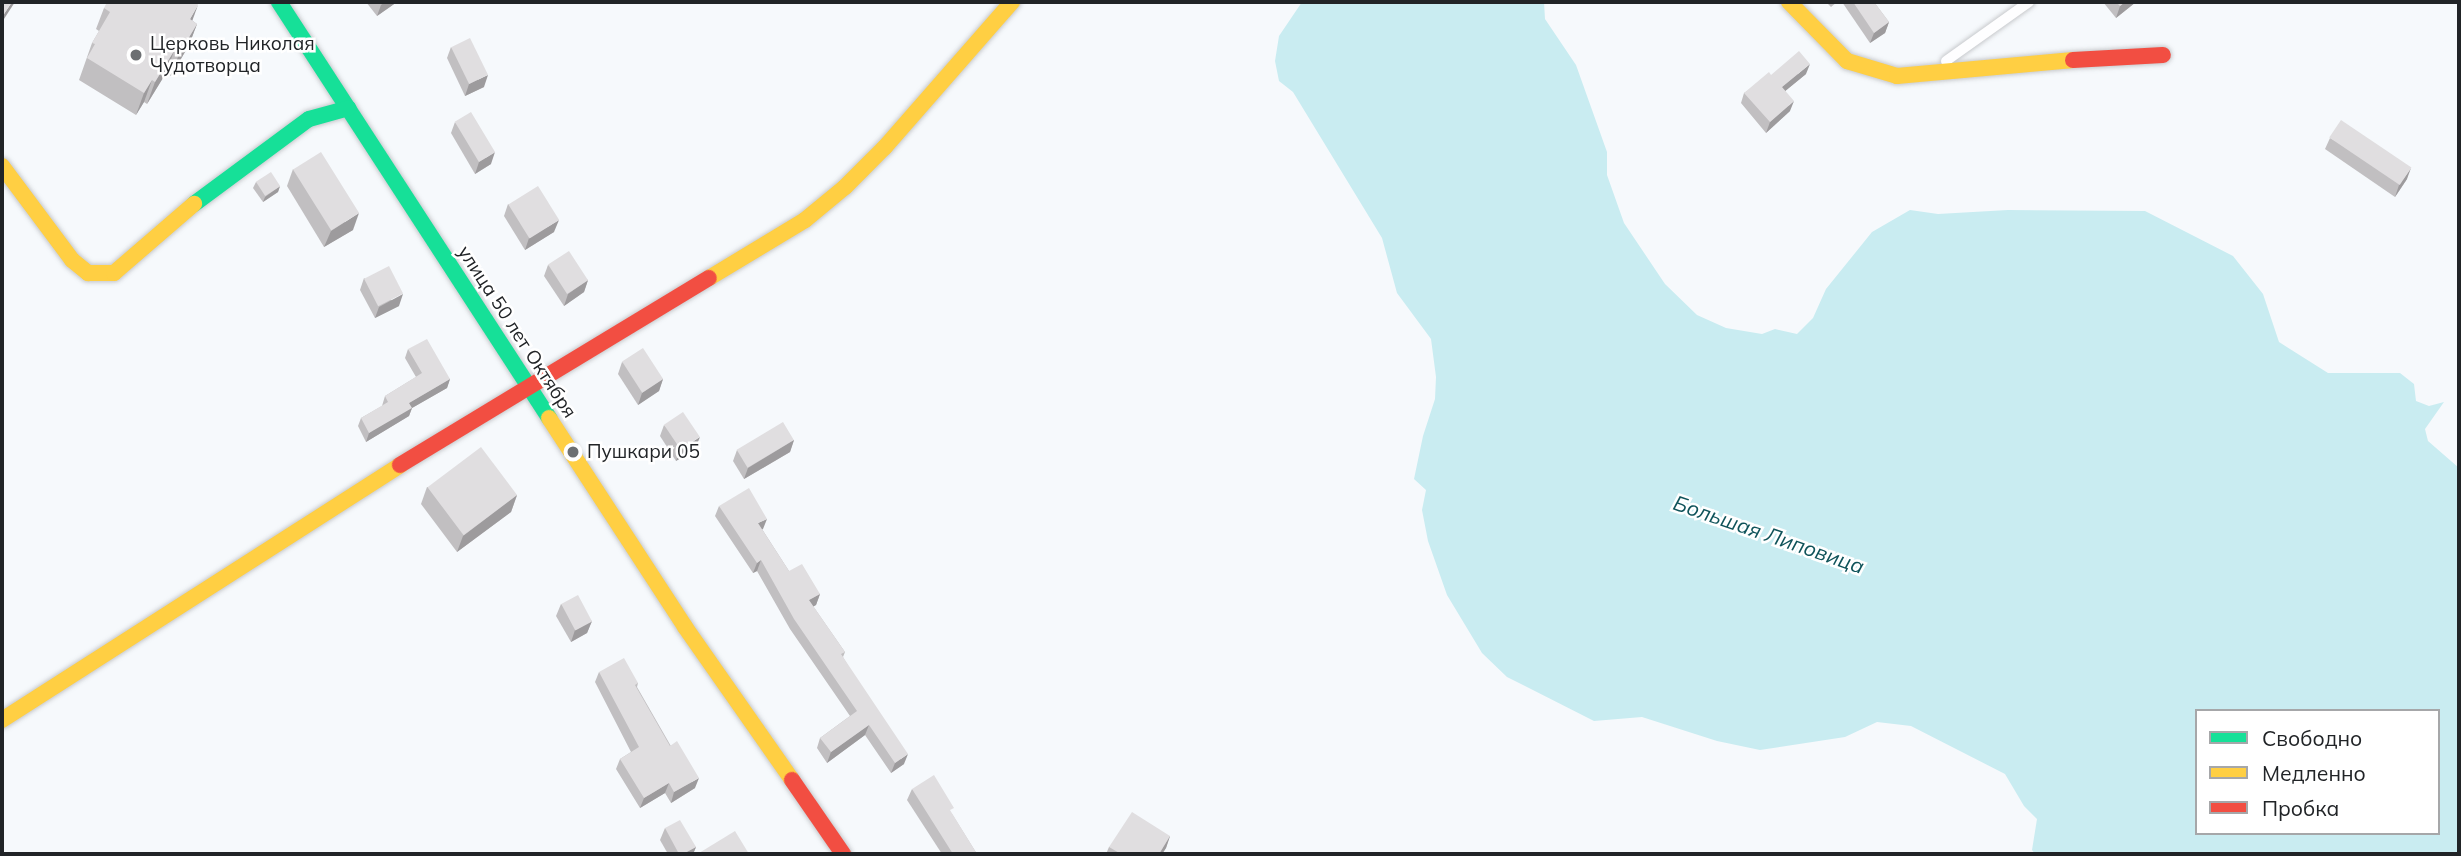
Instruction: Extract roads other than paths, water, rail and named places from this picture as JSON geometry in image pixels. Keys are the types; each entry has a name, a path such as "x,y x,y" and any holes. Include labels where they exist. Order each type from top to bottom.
{"street":[{"name":"улица 50 лет Октября","path":"279,2 685,627 844,854"},
{"path":"2,720 329,508 805,220 845,187 885,147 1012,2"},
{"path":"1789,2 1847,61 1897,76 2093,58 2163,55"},
{"path":"2,166 72,260 88,273 114,273 204,195 309,119 349,108"}],"lane":[{"path":"1897,76 1949,60 2029,2"}],"water":[{"name":"Большая Липовица","path":"1302,2 1544,2 1545,19 1576,65 1607,152 1607,175 1624,223 1665,284 1697,315 1726,328 1762,334 1775,329 1797,334 1813,318 1826,289 1872,232 1910,210 1938,214 2008,210 2145,211 2233,256 2263,294 2279,342 2328,373 2400,373 2414,384 2416,401 2429,406 2444,402 2425,429 2428,441 2459,468 2459,854 2035,854 2032,850 2037,819 2024,806 2005,774 1911,726 1877,722 1845,737 1760,750 1717,741 1642,717 1594,721 1507,677 1482,653 1447,595 1428,541 1422,510 1426,490 1414,479 1423,436 1435,399 1436,377 1431,339 1397,293 1382,238 1293,92 1279,81 1275,61 1279,36"}],"place":[{"name":"Церковь Николая Чудотворца","path":"136,55"},
{"name":"Пушкари 05","path":"573,452"}]}
